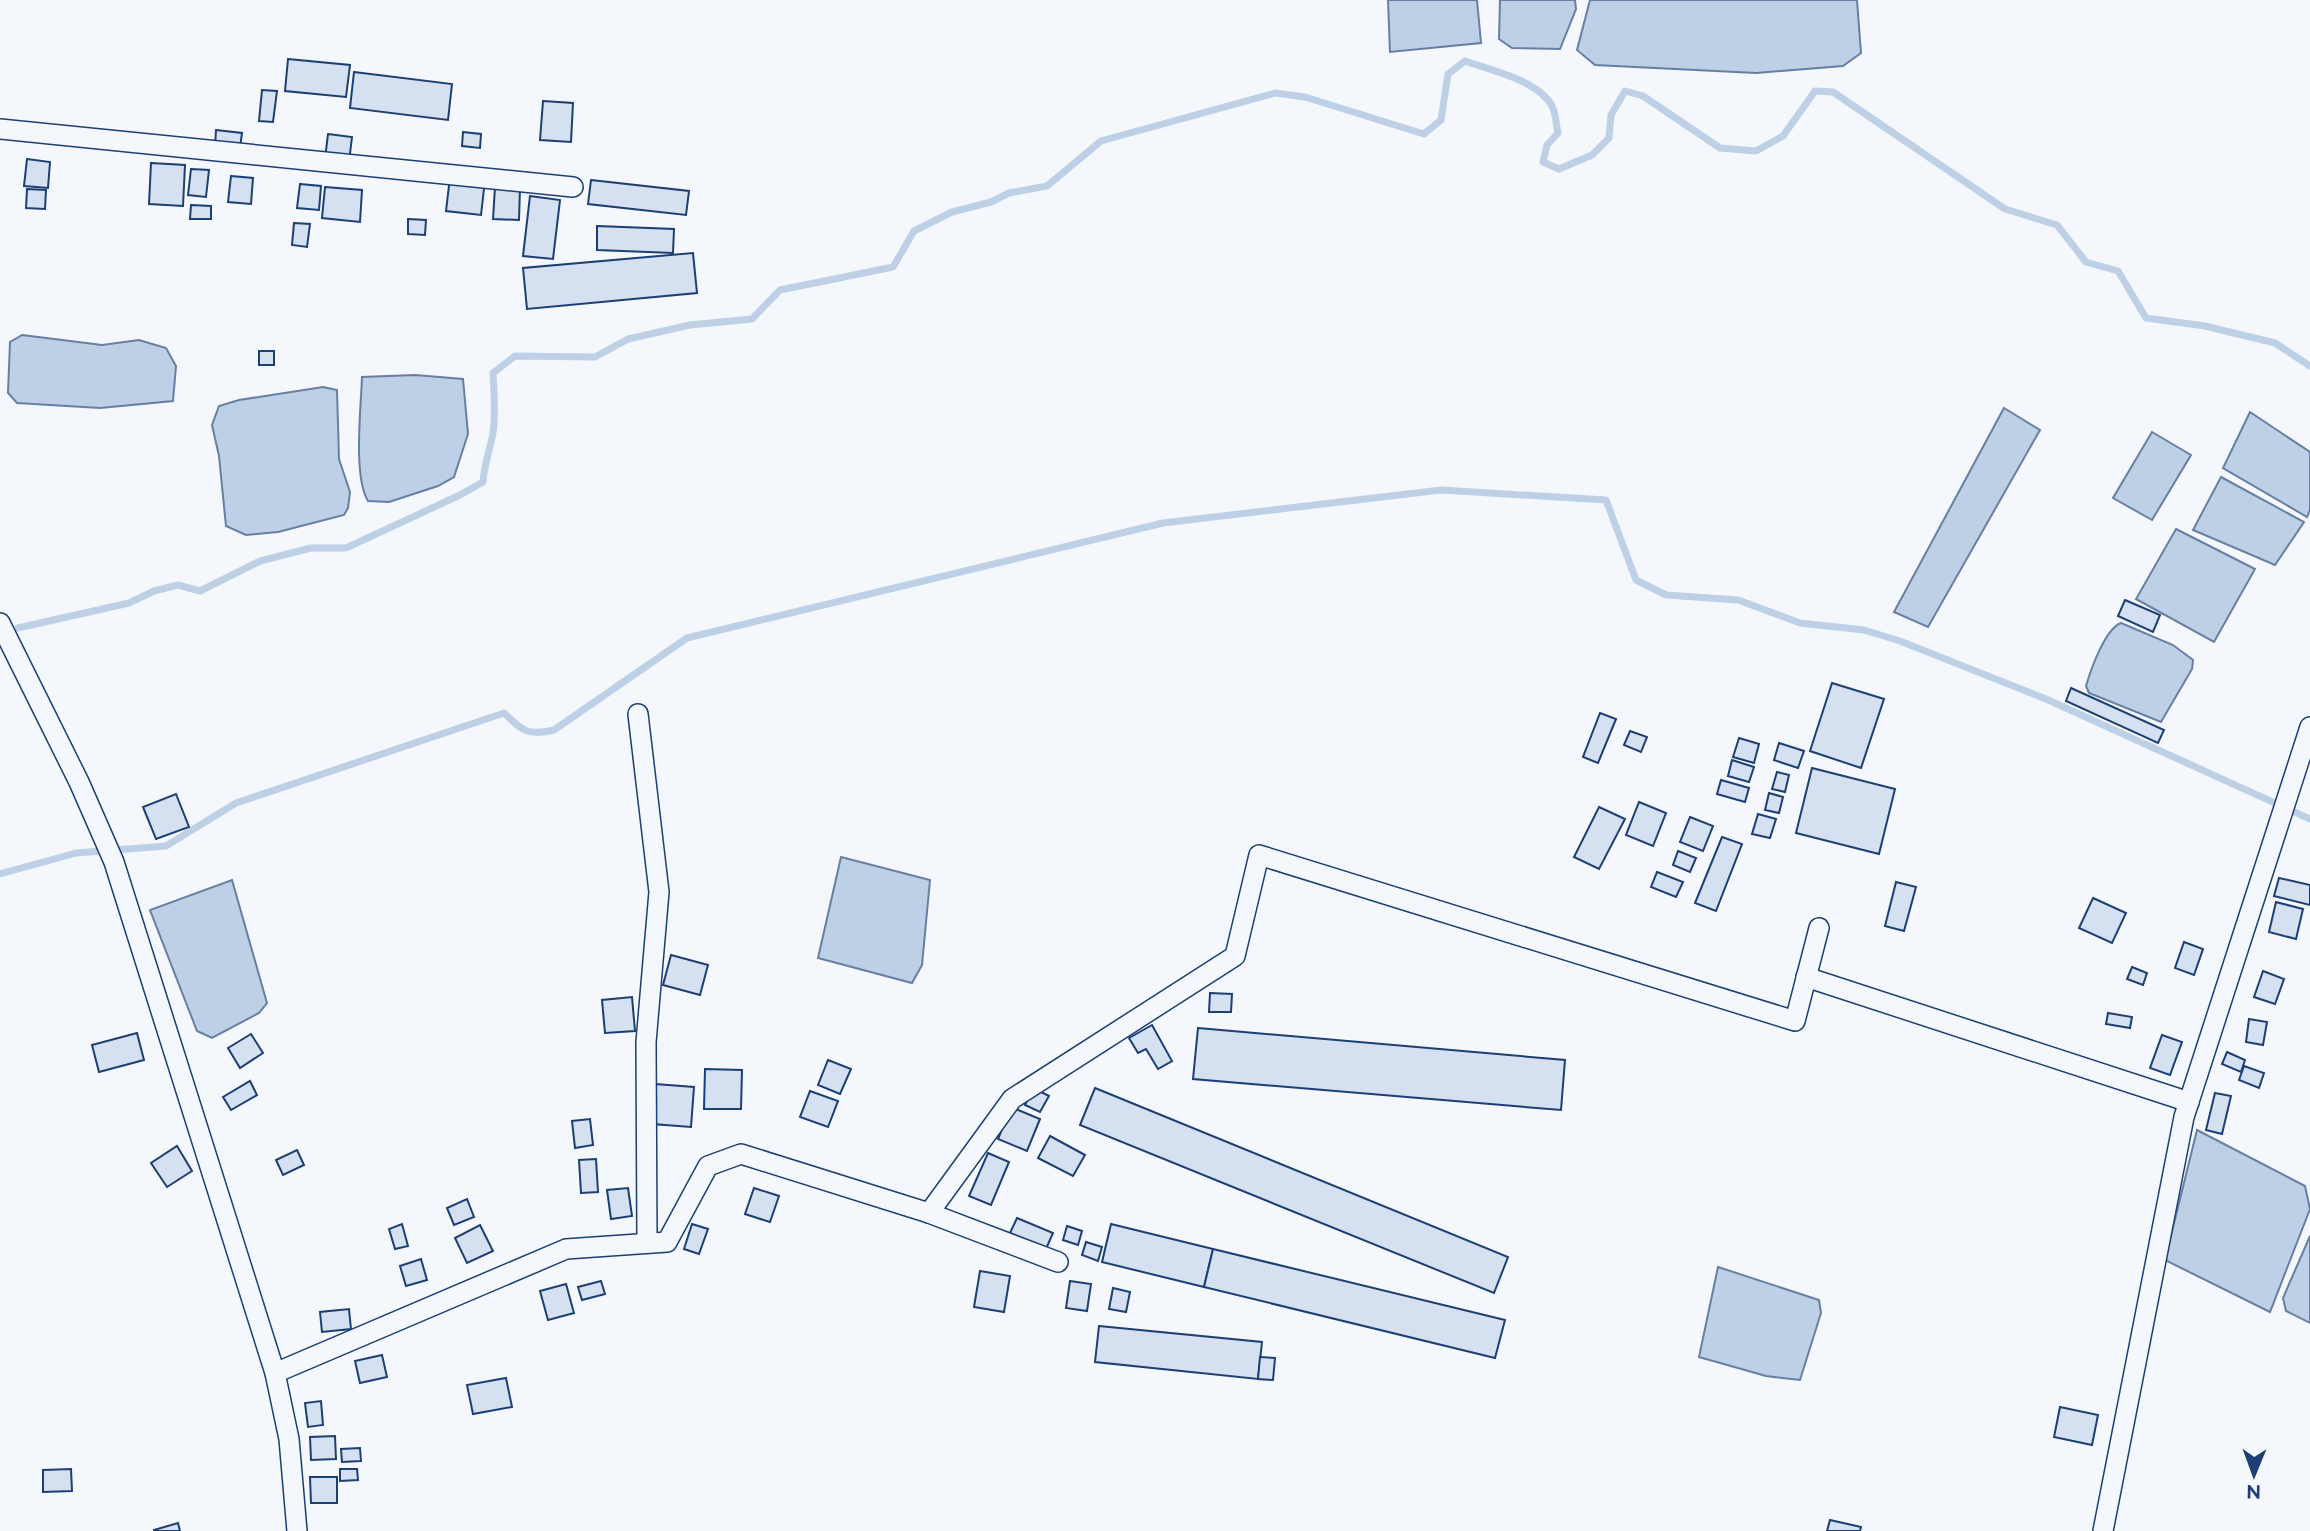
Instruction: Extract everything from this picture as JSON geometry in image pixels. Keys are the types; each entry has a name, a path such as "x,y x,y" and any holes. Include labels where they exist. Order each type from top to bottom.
{"street":[{"path":"0,129 573,187"},
{"path":"0,623 79,782 114,862 275,1373 289,1440 297,1531"},
{"path":"638,713 659,892 646,1042 647,1244"},
{"path":"2103,1531 2182,1129 2310,727"},
{"path":"929,1213 1012,1099 1235,956 1259,855 1795,1021 1819,928"},
{"path":"1806,977 2189,1102"},
{"path":"275,1373 566,1250 667,1242 708,1166 741,1154 929,1213 1058,1262"}],"water":[{"path":"1388,0 1477,0 1481,43 1390,52"},
{"path":"1500,0 1575,0 1576,9 1560,49 1512,48 1499,39"},
{"path":"1590,0 1857,0 1861,53 1843,66 1756,73 1595,65 1577,50"},
{"path":"22,335 102,345 139,340 166,348 176,366 173,401 100,408 17,403 8,393 10,342"},
{"path":"415,375 463,379 468,434 454,477 438,486 389,502 368,501 363,490 359,459 362,377"},
{"path":"323,387 337,390 339,459 350,492 348,508 344,515 278,532 246,535 226,526 219,456 212,425 219,406 239,400"},
{"path":"2004,408 2040,430 1928,627 1894,612"},
{"path":"2250,412 2310,452 2310,510 2307,517 2223,468"},
{"path":"2152,432 2191,455 2152,520 2113,498"},
{"path":"2221,477 2304,522 2275,565 2193,530"},
{"path":"2176,529 2255,569 2214,642 2136,599"},
{"path":"2121,623 2173,645 2193,660 2192,669 2161,722 2089,693 2086,686 2104,641"},
{"path":"841,857 930,880 922,965 912,983 818,958"},
{"path":"232,880 267,1003 259,1013 212,1038 197,1031 150,910"},
{"path":"2197,1130 2305,1186 2310,1209 2270,1312 2165,1260"},
{"path":"2310,1236 2310,1323 2286,1311 2283,1298"},
{"path":"1718,1267 1819,1300 1821,1313 1800,1380 1766,1376 1699,1357"}],"building":[{"path":"288,59 350,65 346,97 285,91"},
{"path":"354,72 452,84 448,120 350,108"},
{"path":"262,90 277,91 273,122 259,121"},
{"path":"543,101 573,103 571,142 540,140"},
{"path":"216,130 242,133 240,148 215,146"},
{"path":"463,132 481,134 480,148 462,146"},
{"path":"328,134 352,137 349,162 325,159"},
{"path":"27,159 50,162 48,188 24,186"},
{"path":"151,163 185,165 183,206 149,204"},
{"path":"191,169 209,170 206,197 188,195"},
{"path":"231,176 253,178 251,204 228,202"},
{"path":"450,177 485,180 481,215 446,211"},
{"path":"591,180 689,191 686,215 588,204"},
{"path":"300,184 321,186 319,210 297,208"},
{"path":"325,187 362,190 360,222 322,218"},
{"path":"495,187 520,188 519,220 493,219"},
{"path":"27,189 46,190 45,209 26,208"},
{"path":"530,196 560,200 553,259 523,256"},
{"path":"191,205 211,206 211,219 190,219"},
{"path":"408,219 426,220 425,235 408,234"},
{"path":"294,223 310,224 307,247 292,245"},
{"path":"597,226 674,229 673,253 597,250"},
{"path":"693,253 697,293 527,309 523,268"},
{"path":"259,351 274,351 274,365 259,365"},
{"path":"2125,600 2160,615 2153,632 2118,616"},
{"path":"1832,683 1884,699 1861,768 1810,751"},
{"path":"2071,688 2164,730 2158,743 2066,701"},
{"path":"1600,713 1616,719 1598,763 1583,757"},
{"path":"1630,731 1647,737 1641,752 1624,745"},
{"path":"1739,738 1759,744 1754,763 1733,757"},
{"path":"1779,743 1804,751 1798,768 1774,760"},
{"path":"1732,760 1754,767 1749,782 1728,776"},
{"path":"1812,768 1895,789 1879,854 1796,833"},
{"path":"1777,772 1789,775 1785,792 1772,789"},
{"path":"1721,780 1749,788 1745,802 1717,794"},
{"path":"1769,793 1783,797 1779,813 1765,810"},
{"path":"176,794 189,827 156,839 143,807"},
{"path":"1639,802 1666,813 1653,846 1626,835"},
{"path":"1599,807 1625,819 1599,869 1574,857"},
{"path":"1758,814 1776,819 1770,838 1752,834"},
{"path":"1690,817 1713,826 1703,851 1680,842"},
{"path":"1722,837 1742,844 1716,911 1695,903"},
{"path":"1678,851 1696,858 1690,872 1673,865"},
{"path":"1657,872 1683,882 1676,897 1651,887"},
{"path":"2279,878 2310,885 2310,905 2274,896"},
{"path":"1896,882 1916,887 1904,931 1885,926"},
{"path":"2093,898 2126,913 2112,943 2079,928"},
{"path":"2276,902 2303,909 2296,939 2269,932"},
{"path":"2184,942 2203,949 2194,975 2175,968"},
{"path":"671,955 708,965 700,995 663,985"},
{"path":"2132,967 2147,973 2143,985 2127,979"},
{"path":"2263,971 2284,979 2275,1004 2254,997"},
{"path":"1210,993 1232,994 1231,1012 1209,1012"},
{"path":"632,997 635,1031 605,1033 602,1000"},
{"path":"2108,1013 2132,1017 2130,1028 2106,1024"},
{"path":"2249,1019 2267,1022 2263,1045 2246,1042"},
{"path":"1152,1025 1172,1061 1158,1069 1146,1049 1138,1053 1129,1038"},
{"path":"1198,1028 1565,1060 1561,1110 1193,1079"},
{"path":"137,1033 144,1060 99,1072 92,1045"},
{"path":"251,1034 263,1053 240,1068 228,1048"},
{"path":"2162,1035 2182,1042 2170,1075 2150,1068"},
{"path":"2227,1052 2245,1060 2241,1072 2222,1064"},
{"path":"828,1060 851,1069 840,1094 818,1085"},
{"path":"2244,1066 2264,1073 2259,1088 2239,1080"},
{"path":"705,1069 742,1070 741,1109 704,1109"},
{"path":"250,1081 257,1095 231,1110 223,1097"},
{"path":"655,1084 694,1087 691,1127 652,1124"},
{"path":"1033,1088 1049,1096 1040,1112 1025,1105"},
{"path":"1095,1088 1508,1257 1494,1293 1080,1125"},
{"path":"810,1091 838,1101 828,1127 800,1117"},
{"path":"2215,1093 2231,1096 2222,1134 2206,1130"},
{"path":"1011,1107 1040,1119 1027,1151 998,1139"},
{"path":"590,1119 593,1145 575,1148 572,1121"},
{"path":"1050,1136 1085,1155 1073,1176 1038,1158"},
{"path":"177,1146 192,1171 167,1187 151,1163"},
{"path":"297,1150 304,1165 283,1175 276,1160"},
{"path":"988,1153 1009,1162 991,1205 969,1196"},
{"path":"596,1159 598,1192 581,1193 579,1160"},
{"path":"628,1188 632,1216 611,1219 607,1190"},
{"path":"754,1188 779,1196 770,1222 745,1214"},
{"path":"467,1199 474,1217 454,1225 447,1208"},
{"path":"1017,1218 1053,1233 1046,1249 1010,1233"},
{"path":"402,1224 408,1246 395,1249 389,1229"},
{"path":"692,1224 708,1229 699,1254 684,1249"},
{"path":"1111,1224 1213,1249 1204,1287 1102,1262"},
{"path":"480,1225 493,1251 467,1263 455,1238"},
{"path":"1067,1226 1082,1231 1078,1245 1063,1240"},
{"path":"1086,1242 1102,1247 1098,1261 1082,1255"},
{"path":"1213,1249 1505,1320 1495,1358 1204,1287"},
{"path":"421,1259 427,1280 406,1286 400,1266"},
{"path":"980,1271 1010,1276 1004,1312 974,1307"},
{"path":"601,1281 605,1294 582,1300 578,1287"},
{"path":"1070,1281 1091,1284 1087,1311 1066,1308"},
{"path":"566,1284 574,1313 548,1320 540,1291"},
{"path":"1113,1288 1130,1292 1126,1312 1109,1309"},
{"path":"349,1309 351,1329 322,1332 320,1312"},
{"path":"1099,1326 1262,1342 1258,1379 1095,1362"},
{"path":"382,1355 387,1377 360,1383 355,1361"},
{"path":"1260,1357 1275,1358 1273,1380 1258,1379"},
{"path":"506,1378 512,1407 473,1414 467,1385"},
{"path":"321,1401 323,1425 308,1427 305,1403"},
{"path":"2060,1407 2098,1415 2092,1445 2054,1437"},
{"path":"335,1436 336,1459 311,1460 310,1437"},
{"path":"360,1448 361,1461 342,1462 341,1449"},
{"path":"71,1469 72,1491 43,1492 43,1470"},
{"path":"340,1469 357,1469 358,1480 340,1481"},
{"path":"310,1477 337,1477 337,1503 311,1503"},
{"path":"1830,1520 1861,1527 1860,1531 1827,1531"},
{"path":"178,1523 180,1531 154,1531 154,1530"}],"waterway":[{"path":"18,628 129,603 154,591 178,585 200,591 260,561 311,548 346,548 460,495 483,482 494,426 493,373 515,356 595,357 628,339 690,325 752,319 780,290 893,267 914,231 952,212 991,202 1009,193 1047,186 1101,141 1275,93 1305,97 1424,134 1441,120 1448,74 1465,61 1513,77 1545,97 1553,109 1558,133 1547,145 1543,162 1559,169 1592,155 1609,138 1611,115 1625,91 1643,96 1720,148 1756,151 1783,136 1815,91 1833,92 2005,209 2057,225 2086,262 2118,271 2146,318 2205,326 2275,343 2310,366"},
{"path":"0,874 76,853 166,846 236,803 504,713 531,732 554,730 687,638 1163,523 1441,490 1606,500 1636,580 1666,595 1738,600 1800,623 1864,630 1900,641 2046,699 2310,819"}]}
